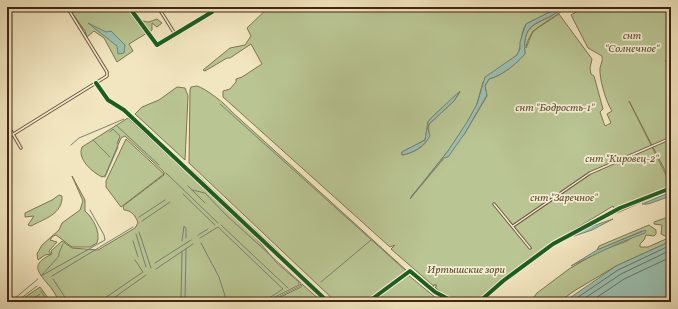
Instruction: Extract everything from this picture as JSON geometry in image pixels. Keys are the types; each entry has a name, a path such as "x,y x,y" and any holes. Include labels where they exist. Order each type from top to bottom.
{"street":[{"path":"7,138 108,75 67,7"},
{"path":"129,7 157,45 212,12"},
{"path":"158,7 175,34"},
{"path":"96,83 108,100 124,110 328,302"},
{"path":"7,124 21,148"},
{"path":"513,226 590,173 671,138"},
{"path":"479,302 503,281 553,244 620,208 671,188"},
{"path":"494,204 530,248"},
{"path":"368,302 410,270 432,290 454,302"},
{"path":"432,290 435,286"}],"green space":[{"path":"68,7 127,7 147,33 129,44 133,51 117,62 104,38 94,31 87,37 85,31"},
{"path":"269,7 560,7 526,24 517,55 483,82 477,104 468,122 448,151 411,197 465,133 487,96 485,86 489,79 508,69 525,54 527,34 530,28 535,24 548,18 563,7 566,7 536,29 559,14 592,59 590,68 591,74 594,76 603,109 600,112 605,126 611,123 607,114 612,111 605,96 602,84 600,68 602,56 588,48 571,15 585,7 671,7 671,57 665,61 671,58 671,182 629,101 671,185 671,189 617,213 613,206 549,245 477,302 457,302 444,295 391,249 395,245 390,247 223,97 223,91 230,89 236,82 236,79 242,77 262,64 251,44 230,58 227,58 205,71 203,70 230,48 245,45 251,36 247,28","holes":["460,92 454,101 429,124 429,134 426,142 415,151 402,155 402,152 425,140 428,122"]},
{"path":"157,19 162,23 157,27 152,23 152,30 150,32 142,21 149,22"},
{"path":"197,86 210,93 225,105 407,271 366,302 336,302 189,163 190,90 191,87"},
{"path":"177,87 185,88 188,96 185,160 135,114 142,107 159,100"},
{"path":"128,118 251,232 277,263 299,282 299,285 265,302 60,302 38,270 39,263 52,254 51,251 62,241 72,248 98,250 135,228 138,223 136,218 131,212 124,210 123,206 164,175 164,172 125,136 121,138 105,176 102,177 86,165 81,152 82,147"},
{"path":"126,139 164,174 121,207 106,187 106,181"},
{"path":"72,176 85,200 85,211 91,217 96,226 98,234 97,243 90,247 72,247 56,235 50,240 57,242 49,251 51,254 45,255 38,260 37,254 42,245 59,230 62,223 80,210 83,201"},
{"path":"59,195 62,196 61,202 56,212 31,226 28,225 34,216 25,217 25,213"},
{"path":"671,216 671,241 616,266 574,291 559,302 530,302 537,293 569,269 598,252 627,241 642,231 597,250 599,246 649,225 656,230 656,234 654,236 646,235 640,244 640,247 648,247 666,239 667,237 661,234 662,225 654,224 654,222"},
{"path":"408,275 441,302 372,302"},
{"path":"302,284 322,302 270,302 301,287"},
{"path":"40,287 51,302 18,302"}],"water":[{"path":"560,7 563,7 556,13 530,28 525,42 525,54 513,66 489,79 485,86 487,95 465,133 448,157 444,158 410,199 448,151 467,122 477,104 485,77 517,55 520,49 520,42 526,24"},
{"path":"88,23 106,32 111,31 125,45 124,53 118,54 117,46"},
{"path":"460,91 454,101 429,124 428,129 430,136 425,143 415,151 402,155 402,152 425,140 428,122"},
{"path":"671,192 671,196 648,204 642,204"},
{"path":"613,219 592,230 574,236 584,229"},
{"path":"646,230 645,233 619,243 571,266 597,250"},
{"path":"671,241 671,302 564,302 616,266"}],"waterway":[{"path":"220,104 405,270"},
{"path":"71,145 79,138 124,119"},
{"path":"116,125 159,165"},
{"path":"110,132 113,129 120,136 117,144"},
{"path":"93,140 110,157"},
{"path":"105,177 118,147"},
{"path":"191,169 280,253"},
{"path":"166,173 218,223"},
{"path":"188,186 205,203"},
{"path":"192,190 205,193 226,215 301,283 300,286 268,302"},
{"path":"183,194 215,225"},
{"path":"139,217 165,200"},
{"path":"142,221 170,202"},
{"path":"63,244 59,256 41,276 105,240 104,235 90,210"},
{"path":"221,225 288,288"},
{"path":"182,241 184,226 186,228 186,238"},
{"path":"52,276 133,227"},
{"path":"200,238 218,227 283,289 263,302"},
{"path":"198,235 208,229"},
{"path":"139,232 151,268"},
{"path":"136,234 146,267"},
{"path":"155,263 191,240"},
{"path":"321,282 371,240"},
{"path":"133,241 138,257"},
{"path":"201,243 219,277 227,302"},
{"path":"263,243 324,302"},
{"path":"156,269 193,244"},
{"path":"185,302 186,249"},
{"path":"181,302 182,252"},
{"path":"99,302 143,272 135,260"},
{"path":"108,302 146,275"},
{"path":"7,300 14,299 38,279"},
{"path":"53,279 68,302"},
{"path":"16,302 37,286"},
{"path":"41,291 48,302"},
{"path":"28,302 40,294"}],"cycle path":[{"path":"129,7 157,45 212,12"},
{"path":"96,83 108,100 124,110 328,302"},
{"path":"479,302 503,281 553,244 620,208 671,188"},
{"path":"368,302 410,271 435,292 454,302"}],"park label":[{"name":"снт \"Солнечное\"","path":"632,41"},
{"name":"снт \"Бодрость-1\"","path":"555,107"},
{"name":"снт \"Кировец-2\"","path":"622,158"},
{"name":"снт \"Заречное\"","path":"564,197"},
{"name":"Иртышские зори","path":"466,269"}]}
